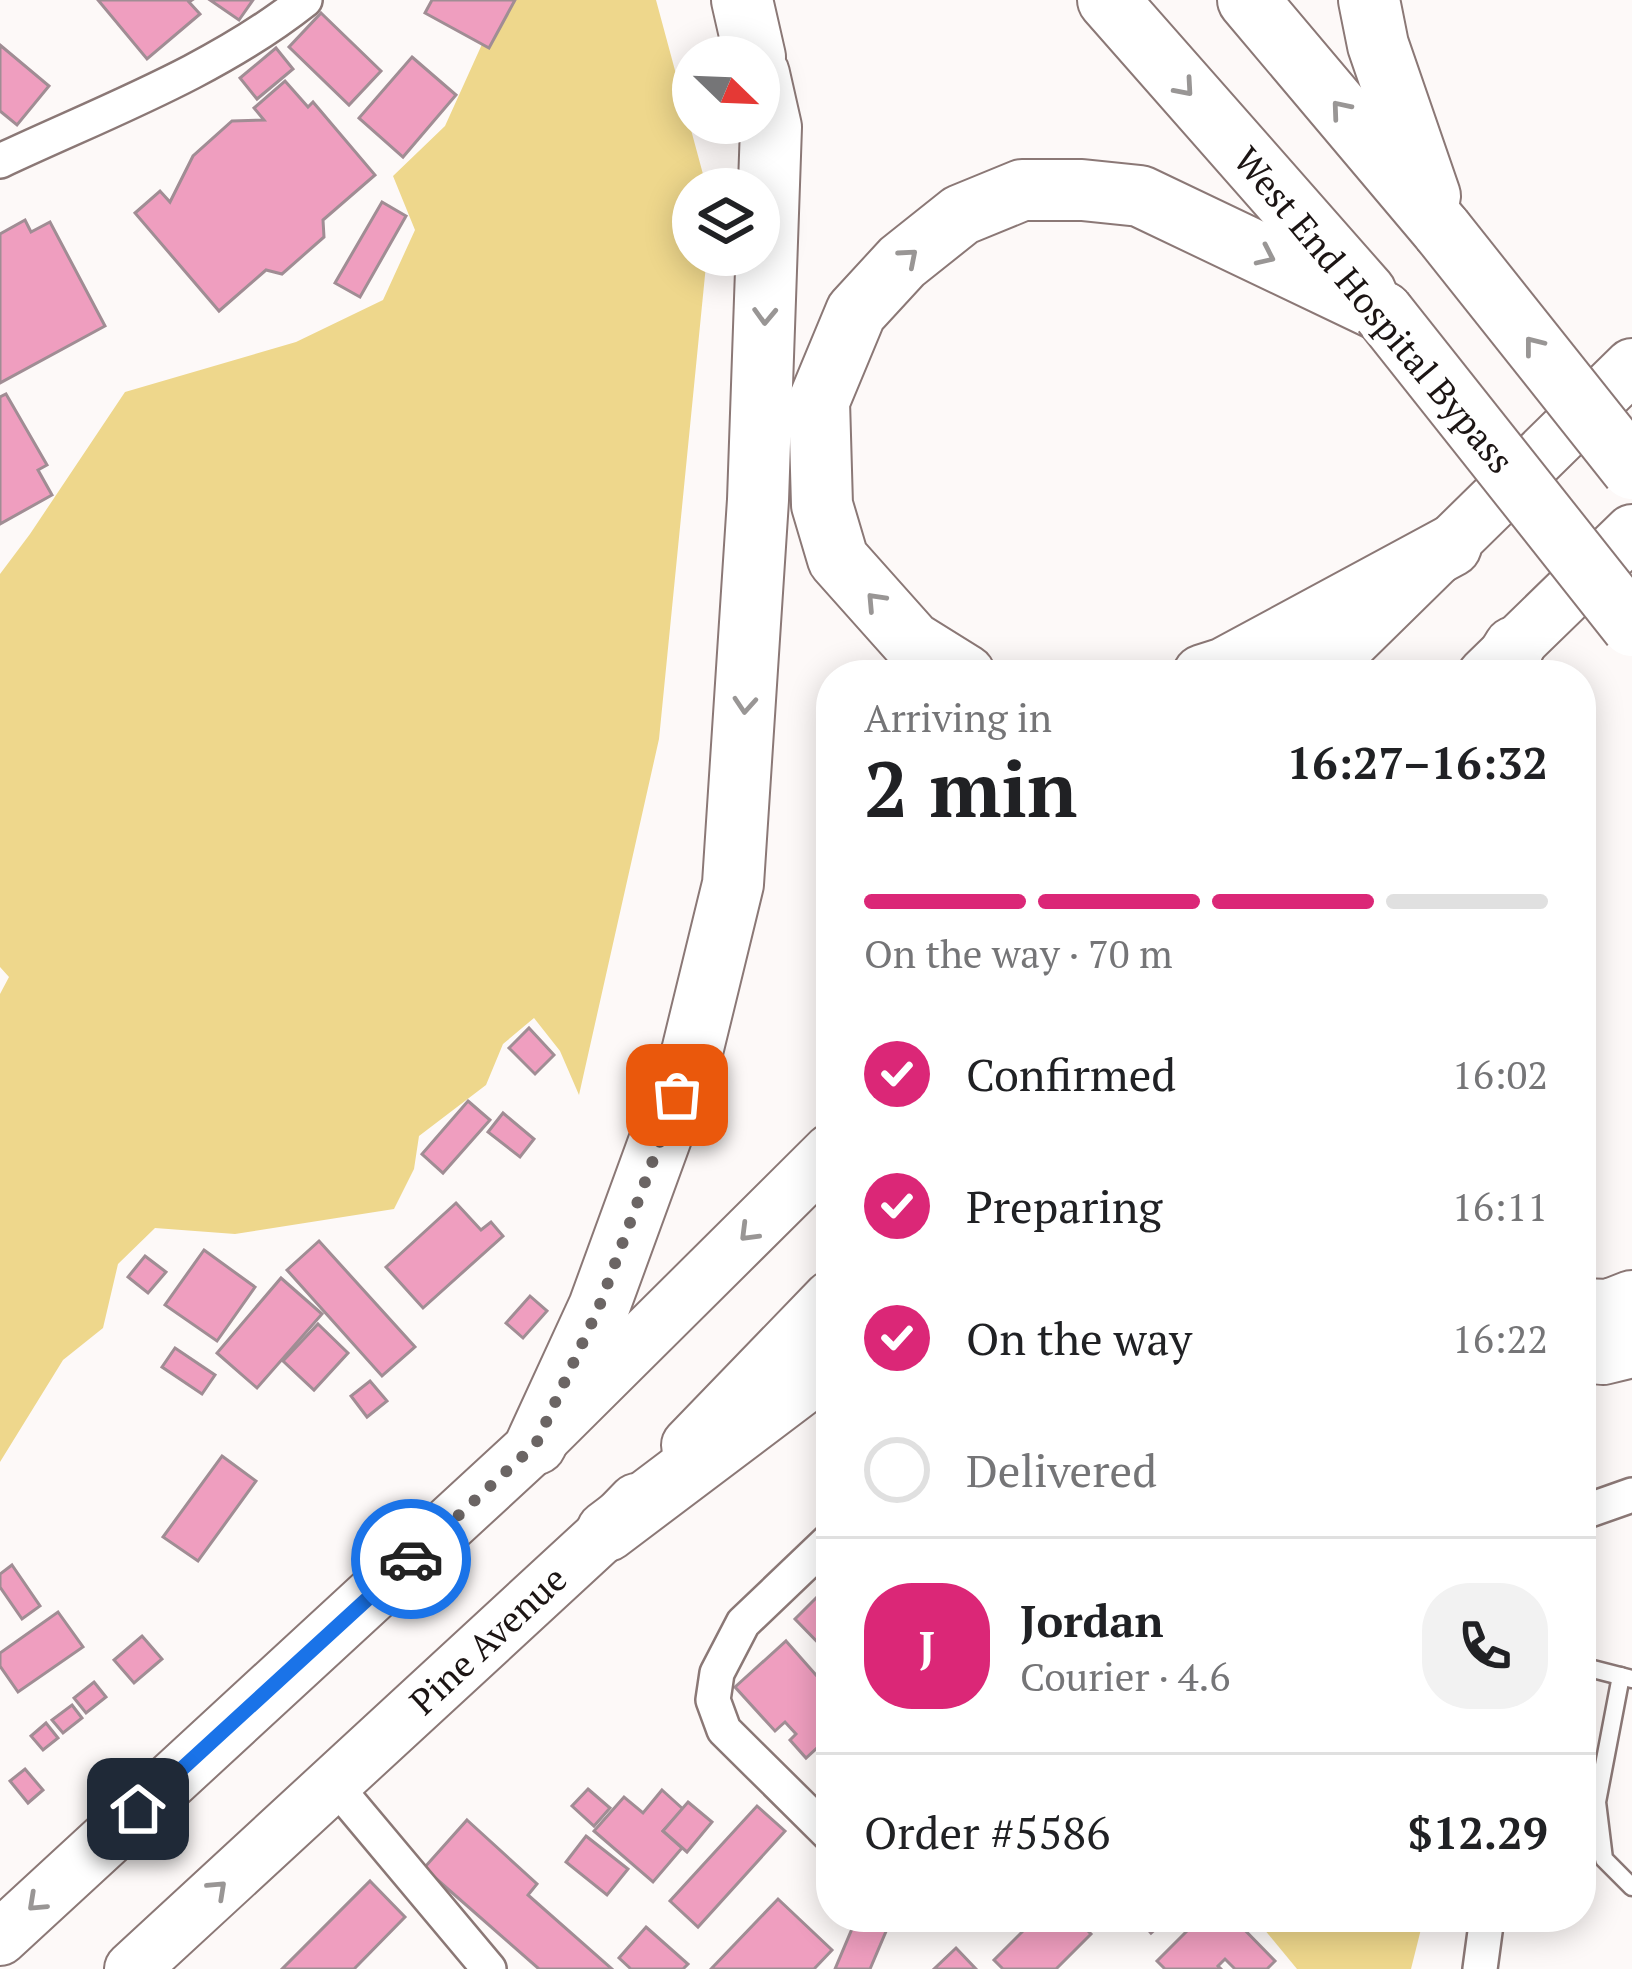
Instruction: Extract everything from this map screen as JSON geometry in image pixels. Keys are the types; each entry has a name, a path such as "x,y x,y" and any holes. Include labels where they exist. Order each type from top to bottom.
{"highway":[{"path":"742,0 750,36"},
{"name":"West End Hospital Bypass","path":"1108,0 1383,312 1632,626"},
{"path":"1248,0 1442,230 1632,469"},
{"path":"1369,0 1378,45 1442,230"},
{"path":"536,1444 599,1307 692,1052 734,884 758,500 770,144"},
{"path":"940,660 912,642 838,559 821,505 819,401 856,312 902,262 961,215 1022,190 1139,196 1383,312"},
{"path":"1240,660 1451,546"},
{"path":"1596,1310 1632,1301"},
{"path":"1596,1353 1632,1348"},
{"path":"607,1531 816,1373"}],"main road":[{"path":"1333,660 1632,366"},
{"path":"1505,660 1632,532"},
{"path":"0,1938 536,1444 816,1165"},
{"name":"Pine Avenue","path":"132,1969 607,1531 816,1314"}],"street":[{"path":"0,161 195,72 305,0"},
{"path":"1596,1508 1632,1496"},
{"path":"816,1553 743,1623 717,1673 713,1700 724,1730 816,1821"},
{"path":"333,1783 489,1969"},
{"path":"1480,1969 1485,1932"}],"lane":[{"path":"1596,1670 1626,1678 1598,1802 1604,1858 1632,1887"}],"shaded area":[{"path":"502,0 656,0 672,59 672,144 695,144 701,168 672,168 672,276 705,276 659,739 579,1095 560,1051 534,1018 503,1044 486,1085 419,1136 414,1169 394,1209 235,1234 155,1228 118,1264 103,1328 63,1360 0,1462 0,994 9,977 0,967 0,574 125,392 296,342 383,300 415,230 393,176 445,126"},
{"path":"1266,1932 1420,1932 1411,1969 1297,1969"}],"building":[{"path":"98,0 192,0 200,14 147,59"},
{"path":"210,0 253,0 239,20"},
{"path":"432,0 515,0 489,48 425,13"},
{"path":"321,13 381,71 349,105 289,47"},
{"path":"0,45 49,86 17,125 0,111"},
{"path":"276,48 293,69 257,99 240,78"},
{"path":"412,57 456,95 403,157 359,118"},
{"path":"285,81 308,107 313,102 375,175 323,220 324,237 282,274 266,270 219,311 135,213 160,191 170,202 193,156 232,121 264,120 254,108"},
{"path":"382,202 406,216 360,297 335,283"},
{"path":"25,220 31,232 50,222 105,326 0,383 0,234"},
{"path":"6,394 47,465 38,470 52,495 0,524 0,397"},
{"path":"529,1028 554,1055 535,1074 509,1048"},
{"path":"468,1101 490,1120 443,1173 422,1154"},
{"path":"503,1113 534,1139 520,1157 488,1132"},
{"path":"456,1203 481,1230 491,1222 503,1236 423,1308 386,1267"},
{"path":"319,1241 415,1347 382,1376 287,1270"},
{"path":"204,1250 255,1287 217,1341 165,1305"},
{"path":"145,1256 166,1272 148,1293 128,1277"},
{"path":"281,1278 322,1314 257,1388 217,1353"},
{"path":"530,1296 547,1311 523,1338 506,1323"},
{"path":"318,1324 348,1353 314,1390 283,1361"},
{"path":"175,1348 215,1375 202,1394 162,1367"},
{"path":"370,1381 387,1401 367,1417 351,1396"},
{"path":"222,1456 256,1481 198,1561 163,1537"},
{"path":"12,1565 40,1606 22,1619 0,1587 0,1574"},
{"path":"816,1598 816,1641 795,1619"},
{"path":"58,1612 83,1647 18,1692 0,1666 0,1653"},
{"path":"142,1636 162,1659 134,1683 114,1660"},
{"path":"786,1641 816,1675 816,1749 806,1758 790,1740 796,1734 785,1722 775,1731 735,1687"},
{"path":"94,1682 106,1697 86,1713 74,1698"},
{"path":"72,1705 82,1718 63,1733 52,1720"},
{"path":"46,1723 58,1738 43,1750 31,1736"},
{"path":"25,1769 43,1790 28,1803 10,1781"},
{"path":"588,1789 610,1808 594,1826 572,1806"},
{"path":"662,1790 683,1809 663,1831 682,1848 653,1882 594,1831 624,1797 643,1813"},
{"path":"688,1802 712,1822 687,1852 663,1831"},
{"path":"757,1806 785,1831 698,1927 670,1901"},
{"path":"467,1820 537,1884 528,1895 612,1969 539,1969 424,1868"},
{"path":"586,1836 628,1869 607,1895 566,1862"},
{"path":"370,1881 405,1917 354,1969 282,1969"},
{"path":"778,1899 832,1950 814,1969 711,1969"},
{"path":"646,1927 688,1964 683,1969 631,1969 619,1958"},
{"path":"851,1932 886,1932 870,1969 835,1969"},
{"path":"1022,1932 1091,1934 1056,1969 1003,1969 994,1960"},
{"path":"1186,1932 1247,1932 1275,1961 1267,1969 1235,1969 1225,1959 1218,1966 1221,1969 1165,1969 1157,1961"},
{"path":"956,1948 976,1969 934,1969"}],"way so far":[{"path":"411,1559 536,1444 599,1307 677,1095"}],"route":[{"path":"138,1809 411,1559"}]}
